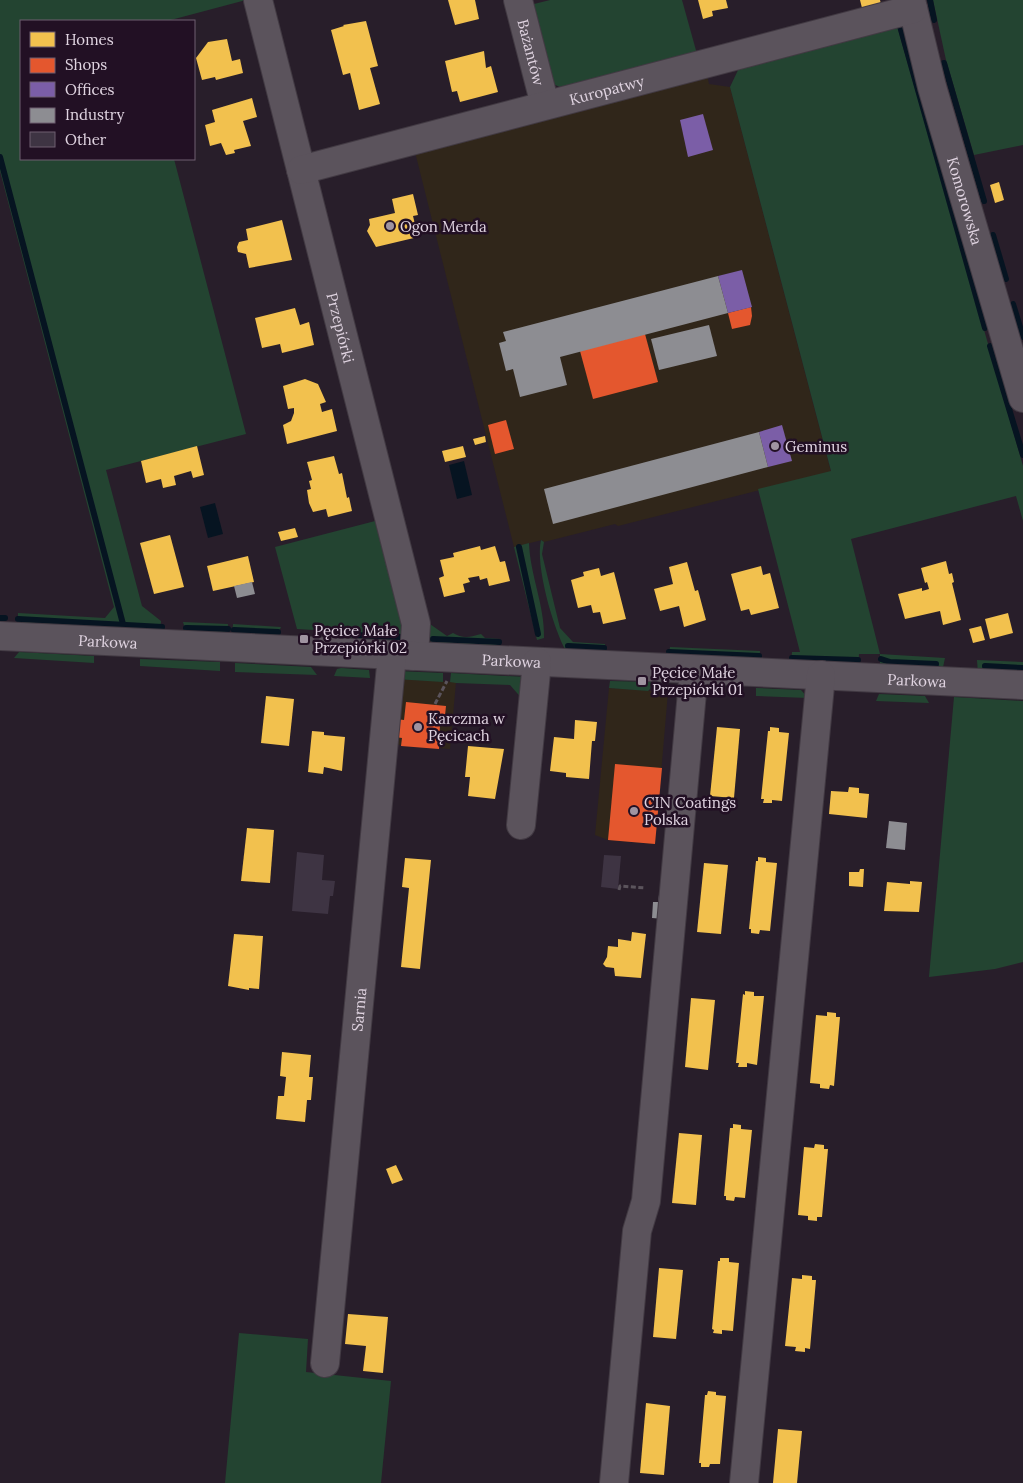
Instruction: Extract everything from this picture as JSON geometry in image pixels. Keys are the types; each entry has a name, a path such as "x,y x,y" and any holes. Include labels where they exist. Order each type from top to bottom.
{"street":[{"name":"Przepiórki","path":"258,0 416,624 403,656"},
{"name":"Bażantów","path":"518,0 545,105"},
{"name":"Kuropatwy","path":"301,170 912,4"},
{"name":"Komorowska","path":"912,4 932,87 1023,398"},
{"name":"Parkowa","path":"0,636 1023,686"},
{"name":"Sarnia","path":"325,1363 403,656"},
{"path":"521,825 537,662"},
{"path":"614,1483 637,1231 646,1201 694,670"},
{"path":"744,1483 821,675"}],"path":[{"path":"435,704 446,684 447,676"},
{"path":"619,890 620,886 645,888"}],"shaded area":[{"path":"707,75 709,84 730,87 831,472 618,526 615,524 544,542 542,540 514,547 415,152"},
{"path":"395,679 456,682 450,749 389,744"},
{"path":"609,688 668,692 655,844 608,840 595,835"}],"green space":[{"path":"0,0 246,0 171,20 20,20 20,160 174,160 246,434 106,470 142,606 161,621 160,634 18,627 18,613 105,618 114,607 0,171"},
{"path":"550,0 682,0 697,54 560,87 546,81 526,6"},
{"path":"933,0 1023,0 1023,145 974,155 946,60"},
{"path":"897,26 1023,466 1023,521 1016,496 851,539 880,654 859,654 858,668 791,665 792,652 800,652 758,489 831,471 730,87 739,68"},
{"path":"379,520 405,621 402,640 330,637 330,631 297,629 275,547"},
{"path":"541,540 544,542 542,554 560,628 573,642 605,644 604,655 566,651 546,596 541,565"},
{"path":"529,543 544,626 544,638 537,640 514,547"},
{"path":"183,622 228,624 227,637 187,635"},
{"path":"427,622 447,636 453,633 467,637 481,634 485,638 500,639 499,643 493,650 432,643 423,627"},
{"path":"233,624 281,627 275,640 232,637"},
{"path":"670,647 760,651 759,663 669,655"},
{"path":"19,652 94,656 94,663 14,658"},
{"path":"880,654 945,658 942,672 880,668"},
{"path":"140,659 220,662 220,671 140,666"},
{"path":"977,660 1023,662 1023,676 978,674"},
{"path":"235,663 311,667 317,675 235,672"},
{"path":"337,669 369,670 370,678 334,676"},
{"path":"397,671 443,673 443,682 395,679"},
{"path":"451,673 526,677 524,701 510,685 450,682"},
{"path":"610,681 651,682 648,691 609,688"},
{"path":"756,688 801,690 808,698 756,696"},
{"path":"879,694 925,696 929,703 876,701"},
{"path":"954,697 1023,701 1023,962 995,969 929,977"},
{"path":"239,1333 308,1339 306,1372 391,1381 381,1483 225,1483"}],"water":[{"path":"464,461 472,495 457,499 449,465"},
{"path":"215,503 223,534 208,538 200,507"}],"building: Homes":[{"path":"448,0 475,0 479,19 455,25"},
{"path":"698,0 726,0 728,8 712,11 713,16 703,19"},
{"path":"860,0 880,0 881,4 862,8"},
{"path":"366,21 378,66 370,68 380,104 359,110 350,73 343,75 331,30 343,25"},
{"path":"227,39 232,61 240,59 243,73 216,80 215,77 202,80 196,58 208,42"},
{"path":"484,51 486,68 491,66 498,92 460,102 457,91 452,92 445,61"},
{"path":"252,98 257,117 243,121 251,146 234,150 235,153 226,155 221,143 210,146 205,125 215,122 212,110"},
{"path":"999,182 1004,200 995,203 990,185"},
{"path":"413,194 418,215 413,216 418,237 376,247 367,231 370,225 369,219 395,213 392,199"},
{"path":"282,220 292,260 249,268 246,254 238,252 237,247 239,242 248,240 246,229"},
{"path":"295,308 300,325 309,322 314,345 282,353 280,344 262,348 255,318"},
{"path":"305,379 318,384 326,402 320,404 322,412 332,409 337,431 287,444 283,425 291,421 294,408 288,409 283,386"},
{"path":"485,436 486,442 475,445 473,439"},
{"path":"197,446 204,475 193,478 191,471 174,476 176,485 163,488 161,479 146,483 141,461"},
{"path":"463,446 466,457 445,462 442,451"},
{"path":"334,456 339,474 342,473 347,498 349,497 352,511 328,517 326,509 313,512 309,503 307,490 311,489 309,481 312,480 307,462"},
{"path":"295,528 298,537 281,541 278,532"},
{"path":"170,535 184,587 154,594 140,543"},
{"path":"480,546 481,550 495,546 500,562 505,561 510,581 489,586 487,578 480,580 479,576 468,578 470,582 463,584 465,592 444,597 439,578 444,576 440,560 454,557 453,553"},
{"path":"248,556 254,582 213,591 207,566"},
{"path":"946,561 949,574 952,573 954,582 952,583 961,620 943,625 940,611 905,619 898,594 922,588 922,591 929,589 927,582 925,583 921,568"},
{"path":"687,562 695,591 698,590 706,620 684,627 679,606 660,611 654,589 673,584 669,567"},
{"path":"761,566 763,575 770,573 779,608 751,615 749,609 741,611 731,574"},
{"path":"599,568 601,576 614,572 626,619 603,624 600,612 593,613 591,605 578,608 571,580 584,576 583,572"},
{"path":"1008,613 1013,633 990,639 985,619"},
{"path":"981,626 985,640 973,643 969,629"},
{"path":"266,696 294,699 289,746 261,743"},
{"path":"575,720 597,722 595,741 592,741 589,779 566,777 566,773 550,771 554,737 574,739"},
{"path":"717,727 740,729 734,798 710,796"},
{"path":"770,727 779,728 779,732 789,733 782,801 772,800 772,803 763,803 764,799 761,799"},
{"path":"312,731 324,732 324,735 345,737 342,771 324,767 323,774 308,772"},
{"path":"468,746 504,749 495,799 468,796 470,777 465,777"},
{"path":"849,787 859,788 859,793 869,794 867,818 829,814 831,791 848,792"},
{"path":"247,828 274,830 270,883 241,881"},
{"path":"758,857 766,858 766,862 777,863 770,931 760,930 759,934 751,933 751,929 749,929"},
{"path":"405,858 431,860 420,969 401,967 409,888 402,887"},
{"path":"704,863 728,865 721,934 697,932"},
{"path":"860,869 864,869 863,887 849,886 849,872 859,872"},
{"path":"910,881 922,882 919,912 884,911 887,882 910,884"},
{"path":"632,932 646,934 641,978 615,976 614,968 606,967 603,964 607,957 608,946 618,947 618,939 631,941"},
{"path":"234,934 263,936 259,989 249,988 249,990 228,986"},
{"path":"745,991 754,992 754,996 764,996 757,1065 747,1063 747,1067 738,1067 739,1063 736,1063 743,994 745,995"},
{"path":"691,998 715,1000 708,1070 685,1067"},
{"path":"827,1012 836,1013 836,1017 840,1017 834,1086 830,1085 829,1089 820,1088 820,1084 810,1083 816,1015 827,1016"},
{"path":"282,1052 311,1055 309,1077 313,1077 311,1100 307,1100 305,1122 276,1119 278,1096 284,1096 286,1077 280,1076"},
{"path":"733,1124 741,1125 741,1129 752,1130 745,1198 735,1197 734,1201 726,1200 726,1196 724,1196 730,1128 733,1128"},
{"path":"679,1133 702,1135 696,1205 672,1203"},
{"path":"815,1144 824,1145 824,1149 828,1149 822,1217 817,1217 817,1221 808,1220 808,1216 798,1215 804,1147 814,1148"},
{"path":"396,1165 403,1180 392,1184 386,1169"},
{"path":"720,1258 729,1258 729,1262 739,1263 733,1331 722,1330 722,1334 713,1333 714,1330 712,1329 718,1261 720,1261"},
{"path":"659,1268 683,1270 676,1339 653,1337"},
{"path":"802,1275 812,1276 812,1280 816,1280 810,1349 805,1348 805,1352 795,1351 796,1347 785,1346 792,1278 802,1279"},
{"path":"348,1314 388,1317 383,1373 363,1371 366,1346 345,1344"},
{"path":"708,1391 716,1392 716,1395 726,1396 720,1464 710,1464 709,1467 701,1467 701,1463 699,1463 705,1395 707,1395"},
{"path":"646,1403 670,1406 664,1475 640,1473"},
{"path":"778,1429 802,1431 797,1483 773,1483"}],"building: Shops":[{"path":"751,307 750,325 732,329 728,313"},
{"path":"645,334 658,382 593,399 580,351"},
{"path":"506,420 514,449 495,454 488,425"},
{"name":"Karczma w Pęcicach","path":"406,702 446,706 444,725 440,724 439,749 401,746 402,738 395,737 396,719 404,720"},
{"name":"CIN Coatings Polska","path":"615,764 662,768 655,844 608,840"}],"building: Offices":[{"path":"703,114 713,150 688,157 680,120"},
{"path":"742,270 752,307 728,313 718,276"},
{"name":"Geminus","path":"782,425 792,461 768,467 759,432"}],"building: Industry":[{"path":"718,276 728,313 560,357 567,385 520,397 513,369 506,371 499,343 506,341 503,332"},
{"path":"709,325 717,356 659,370 651,339"},
{"path":"759,432 768,467 553,524 544,489"},
{"path":"252,582 255,594 237,598 234,586"},
{"path":"889,821 907,823 905,850 886,848"},
{"path":"659,895 668,895 665,919 652,918 653,902 658,902"}],"building: Other":[{"path":"297,852 324,855 322,880 335,881 333,896 330,896 328,914 292,911"},
{"path":"604,855 621,856 618,889 601,887"}],"waterway":[{"path":"930,0 934,20"},
{"path":"900,26 985,328"},
{"path":"944,63 984,201"},
{"path":"0,157 123,624"},
{"path":"993,235 1006,279"},
{"path":"1013,304 1023,337"},
{"path":"990,346 1023,455"},
{"path":"519,547 538,634"},
{"path":"0,618 5,618"},
{"path":"18,619 162,627"},
{"path":"186,628 228,629"},
{"path":"234,630 278,632"},
{"path":"354,635 401,637"},
{"path":"433,639 499,642"},
{"path":"568,646 604,648"},
{"path":"669,652 759,656"},
{"path":"792,658 858,660"},
{"path":"881,659 890,662 936,664"},
{"path":"985,666 1023,668"}],"place":[{"name":"Ogon Merda","path":"390,226"},
{"name":"Geminus","path":"775,446"},
{"name":"Pęcice Małe Przepiórki 02","path":"304,639"},
{"name":"Pęcice Małe Przepiórki 01","path":"642,681"},
{"name":"Karczma w Pęcicach","path":"418,727"},
{"name":"CIN Coatings Polska","path":"634,811"}]}
